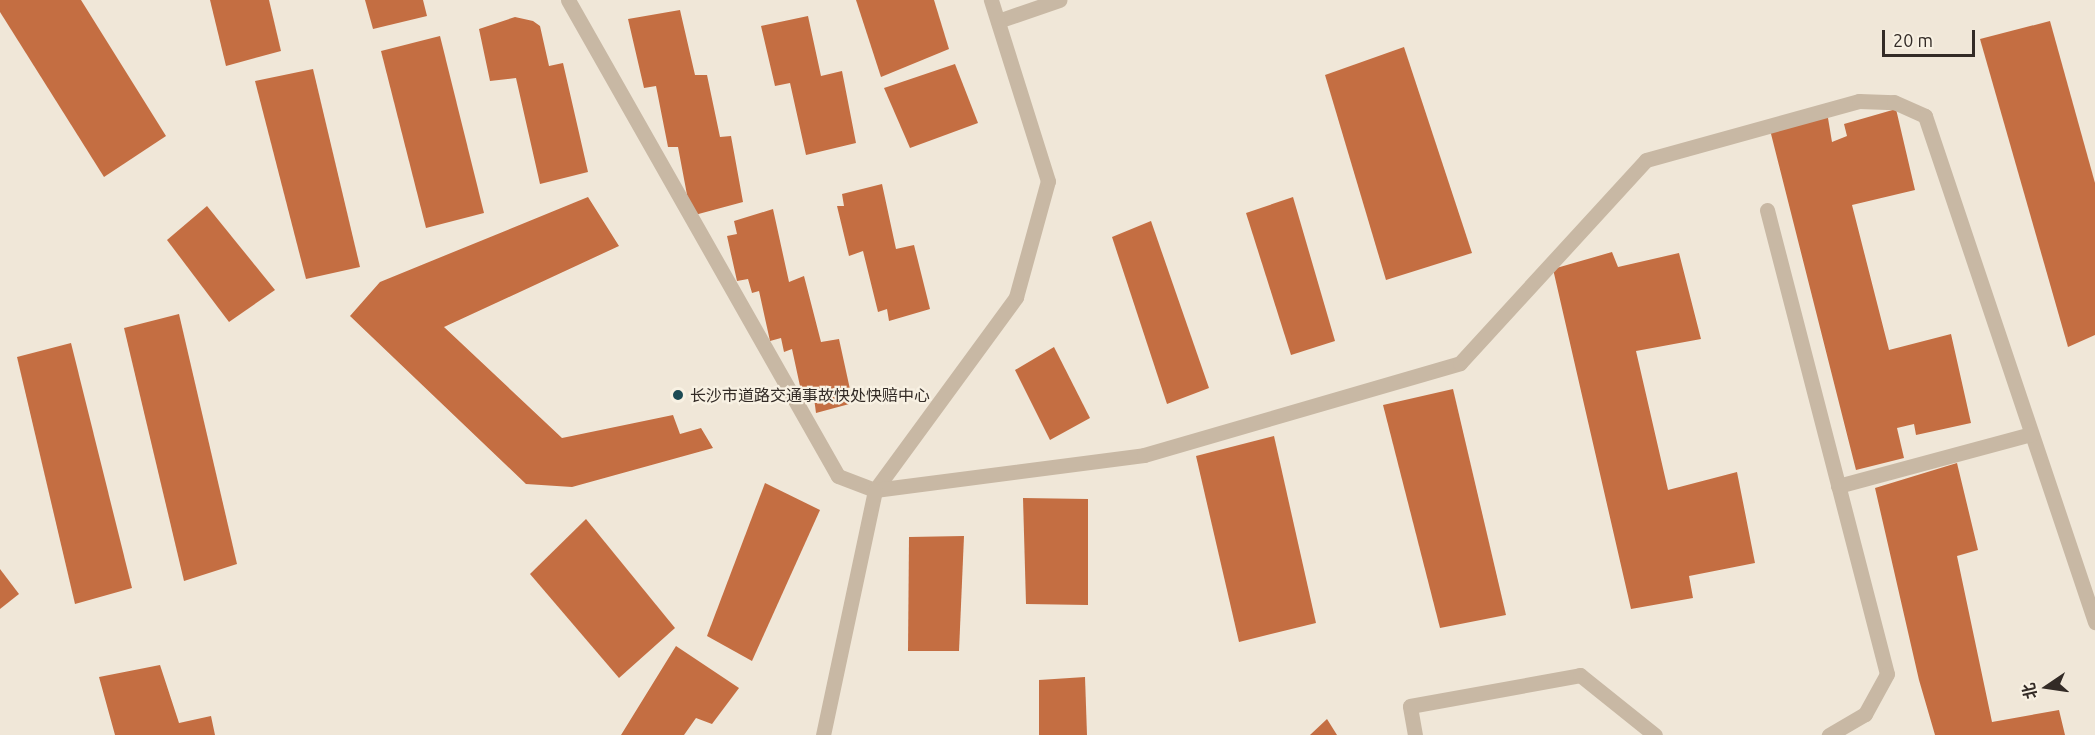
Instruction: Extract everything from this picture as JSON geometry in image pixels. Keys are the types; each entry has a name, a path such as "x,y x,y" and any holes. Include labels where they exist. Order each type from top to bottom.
{"street":[{"path":"568,0 838,476 875,490 1144,455 1460,363 1646,160 1859,101 1894,102 1925,116 2095,622"},
{"path":"823,735 875,490 1016,297 1048,181 991,0"},
{"path":"998,21 1059,0"},
{"path":"1767,210 1887,674 1865,714 1829,735"},
{"path":"1838,486 2031,434"},
{"path":"1415,735 1410,706 1580,675 1655,735"}],"building":[{"path":"0,0 81,0 166,136 104,177 0,12"},
{"path":"210,0 269,0 281,51 226,66"},
{"path":"365,0 423,0 427,16 373,29"},
{"path":"856,0 934,0 949,49 881,77"},
{"path":"680,10 695,75 707,75 720,137 731,136 743,202 691,216 678,147 668,147 656,86 644,88 628,19"},
{"path":"808,16 821,76 842,71 856,143 806,155 790,83 775,86 761,26"},
{"path":"515,17 533,21 540,26 549,66 563,63 588,172 540,184 516,78 490,81 479,29"},
{"path":"2050,21 2095,183 2095,335 2068,347 1980,39"},
{"path":"440,36 484,213 426,228 381,51"},
{"path":"1404,47 1472,253 1386,280 1325,75"},
{"path":"955,64 978,123 910,148 884,88"},
{"path":"313,69 360,267 306,279 255,81"},
{"path":"1826,106 1832,142 1847,136 1844,124 1896,109 1915,190 1852,205 1889,350 1951,334 1971,423 1916,435 1914,424 1897,428 1904,458 1856,470 1768,122"},
{"path":"882,184 896,249 914,245 930,309 889,321 887,309 878,312 863,251 849,256 837,206 844,206 842,194"},
{"path":"588,197 619,246 444,327 562,438 673,415 680,434 701,428 713,448 572,487 526,484 350,316 380,282"},
{"path":"1293,197 1335,341 1291,355 1246,213"},
{"path":"207,206 275,290 229,322 167,240"},
{"path":"773,209 789,282 804,276 821,342 839,339 853,403 816,413 814,398 803,400 792,349 784,352 781,338 770,341 759,291 752,293 748,279 737,281 727,236 737,234 734,221"},
{"path":"1151,221 1209,388 1167,404 1112,237"},
{"path":"1612,252 1618,267 1679,253 1701,339 1636,351 1668,490 1737,472 1755,563 1689,576 1693,598 1631,609 1553,269"},
{"path":"179,314 237,564 184,581 124,328"},
{"path":"71,343 132,588 75,604 17,357"},
{"path":"1054,347 1090,418 1050,440 1015,370"},
{"path":"1453,389 1506,615 1440,628 1383,405"},
{"path":"1274,436 1316,623 1239,642 1196,456"},
{"path":"1957,463 1978,550 1957,556 1992,722 2059,710 2065,735 1935,735 1919,680 1875,488"},
{"path":"765,483 820,510 752,661 707,636"},
{"path":"1023,498 1088,499 1088,605 1026,604"},
{"path":"586,519 675,628 619,678 530,574"},
{"path":"964,536 959,651 908,651 909,537"},
{"path":"0,569 19,594 0,609"},
{"path":"676,646 739,688 712,724 696,718 684,735 621,735"},
{"path":"160,665 179,723 211,716 215,735 115,735 99,677"},
{"path":"1085,677 1087,735 1039,735 1039,680"},
{"path":"1327,719 1337,735 1310,735"}],"place":[{"name":"长沙市道路交通事故快处快赔中心","path":"678,395"}]}
